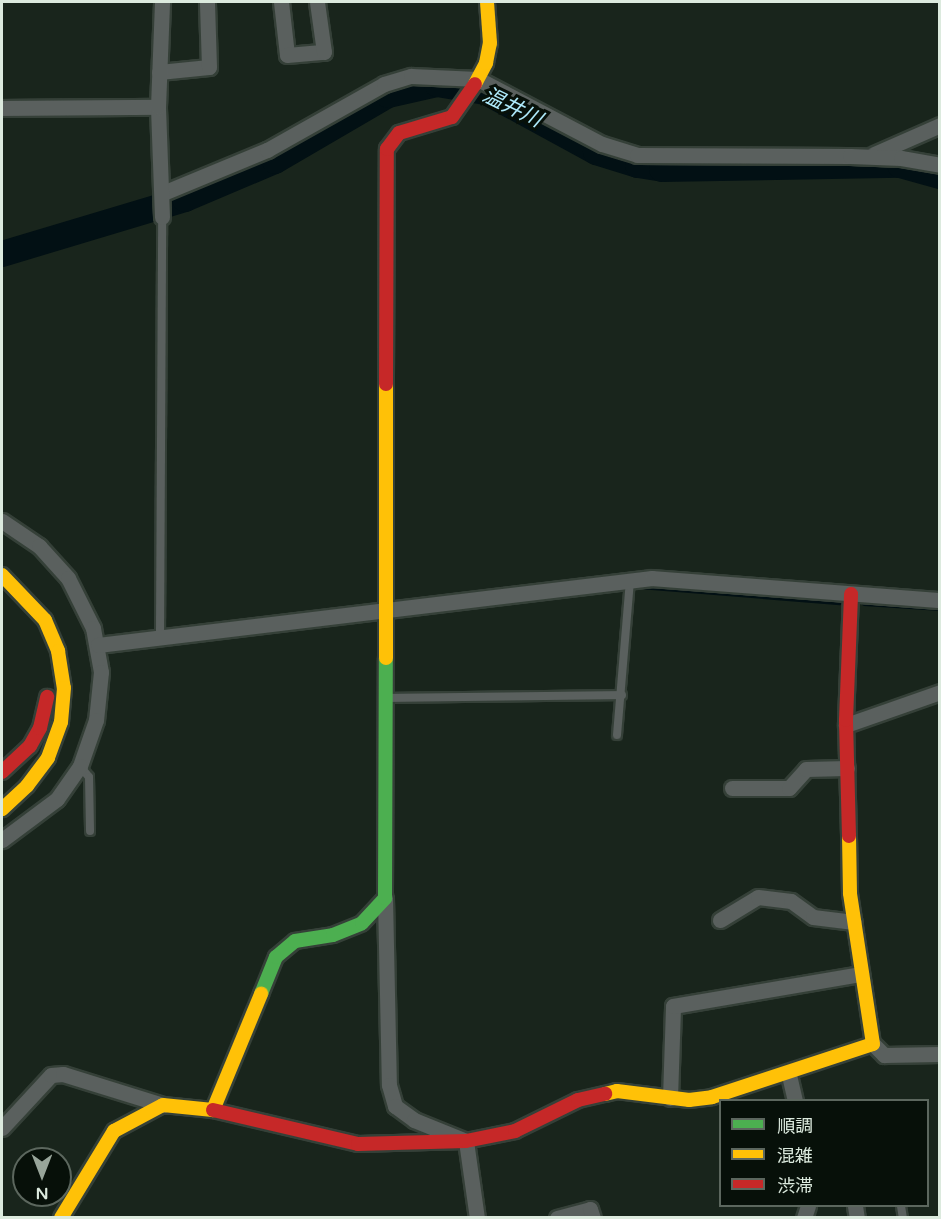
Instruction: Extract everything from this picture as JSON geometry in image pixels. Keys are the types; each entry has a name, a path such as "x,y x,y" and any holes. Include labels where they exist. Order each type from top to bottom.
{"main road":[{"path":"213,1110 276,957 295,941 333,935 362,923 385,898 388,609 387,149 399,133 452,117 467,100 490,43 487,2"},
{"path":"2,575 20,590 45,620 58,651 64,687 61,722 48,758 27,786 2,809"},
{"path":"2,594 27,621 43,655 47,681 40,728 19,760 2,772"},
{"path":"61,1218 114,1131 163,1105 213,1110 358,1144 466,1141 515,1131 578,1100 617,1091 670,1098 712,1097 789,1075 873,1044 854,922 846,725 851,594"}],"street":[{"path":"162,2 158,107 162,217"},
{"path":"159,72 208,67 207,2"},
{"path":"281,2 287,55 324,52 317,2"},
{"path":"163,196 267,150 384,84 411,76 476,82 602,144 637,155 868,157 939,165"},
{"path":"2,108 158,107"},
{"path":"868,157 939,125"},
{"path":"2,521 39,546 61,569 81,600 98,645 100,696 80,766 57,799 2,840"},
{"path":"98,645 630,579 939,600"},
{"path":"846,725 939,692"},
{"path":"732,788 789,788 806,769 847,768"},
{"path":"720,920 758,897 791,901 813,917 854,922"},
{"path":"385,898 389,1085 395,1106 414,1120 466,1141 477,1218"},
{"path":"670,1098 673,1006 861,974"},
{"path":"873,1044 884,1055 939,1054"},
{"path":"2,1128 51,1075 63,1074 163,1105"},
{"path":"789,1075 795,1099"},
{"path":"557,1218 590,1209 593,1218"}],"lane":[{"path":"160,636 162,217"},
{"path":"617,735 630,579"},
{"path":"387,698 622,695"},
{"path":"80,766 88,777 90,831"}],"waterway":[{"name":"温井川","path":"2,254 185,199 275,161 388,95 437,84 486,92 596,152 638,165 662,169 900,165 940,176"},
{"path":"639,586 839,602"},
{"path":"864,603 940,608"}],"traffic: fast":[{"path":"261,994 276,957 295,941 333,935 362,923 385,898 386,658"}],"traffic: slow":[{"path":"475,84 486,63 490,43 487,2"},
{"path":"386,384 386,658"},
{"path":"2,575 45,620 58,651 64,688 61,722 48,758 27,786 2,809"},
{"path":"605,1094 617,1091 689,1100 712,1097 873,1044 850,893 849,836"},
{"path":"61,1218 114,1131 163,1105 213,1110 261,994"}],"traffic: jam":[{"path":"386,384 387,149 399,133 452,117 475,84"},
{"path":"849,836 846,720 851,594"},
{"path":"2,772 30,746 40,728 47,697"},
{"path":"213,1110 358,1144 466,1141 515,1131 578,1100 605,1094"}]}
